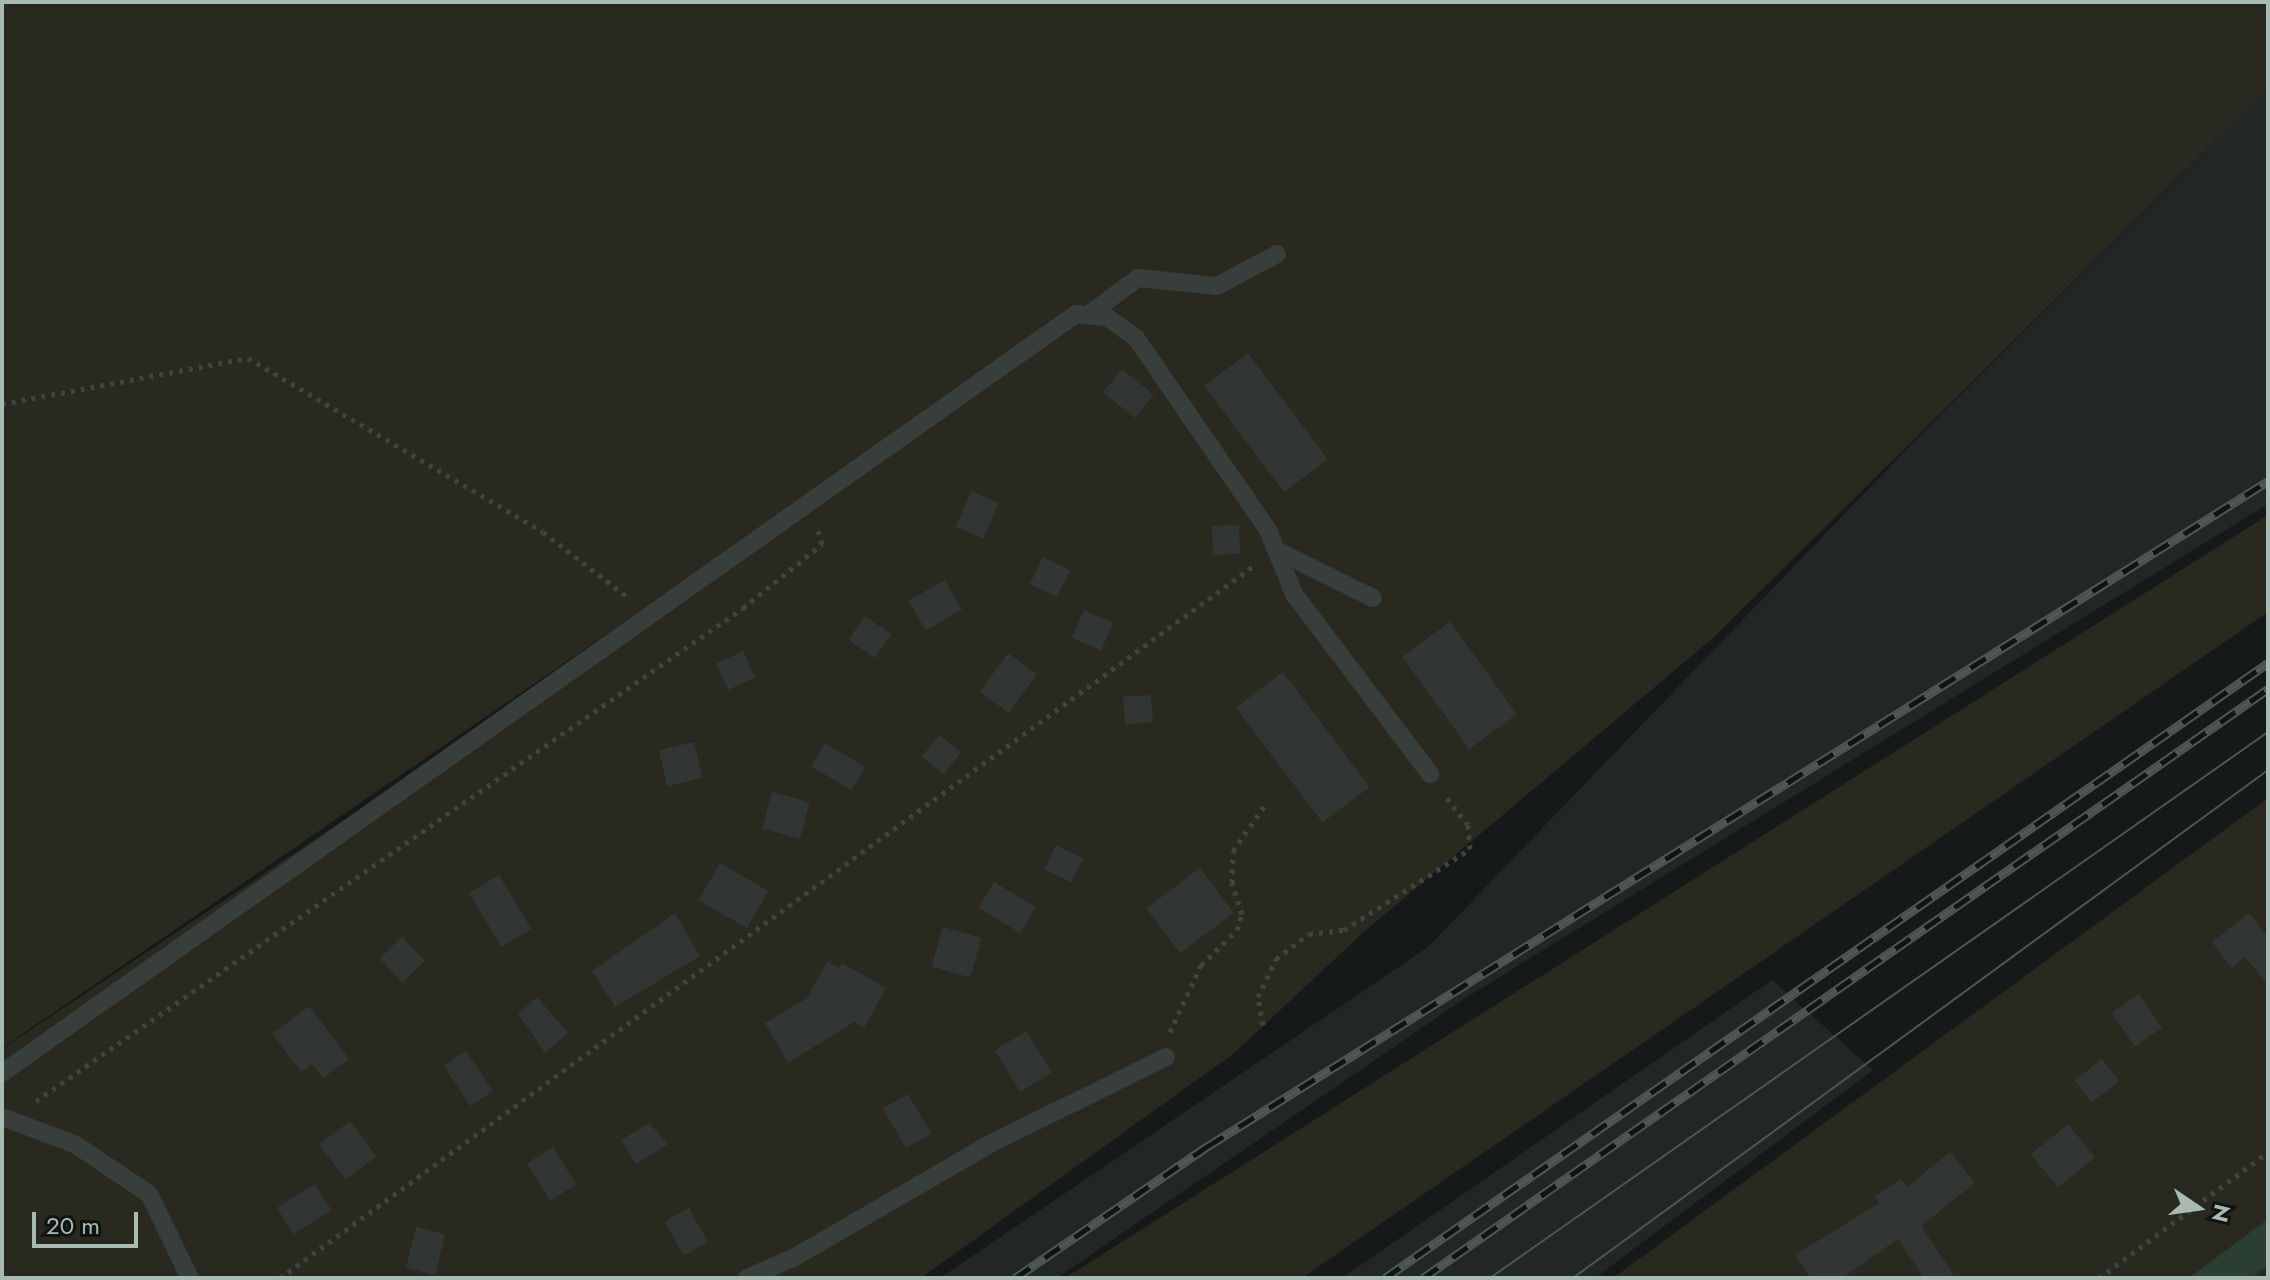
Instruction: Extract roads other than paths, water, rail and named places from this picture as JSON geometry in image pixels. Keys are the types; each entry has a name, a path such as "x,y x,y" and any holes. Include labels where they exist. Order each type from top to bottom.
{"lane":[{"path":"1088,315 1121,285 1138,278 1217,286 1277,254"},
{"path":"2,1073 1076,314 1107,317 1136,338 1276,550 1294,594 1430,774"},
{"path":"1276,550 1373,598"},
{"path":"747,1278 795,1257 992,1143 1166,1057"},
{"path":"6,1118 76,1145 149,1194 190,1278"}],"tram line":[{"path":"1490,1278 2268,732"},
{"path":"1573,1278 2268,770"}],"railway":[{"path":"1015,1278 1208,1146 2268,481"},
{"path":"1385,1278 2268,663"},
{"path":"1423,1278 2268,689"}]}
